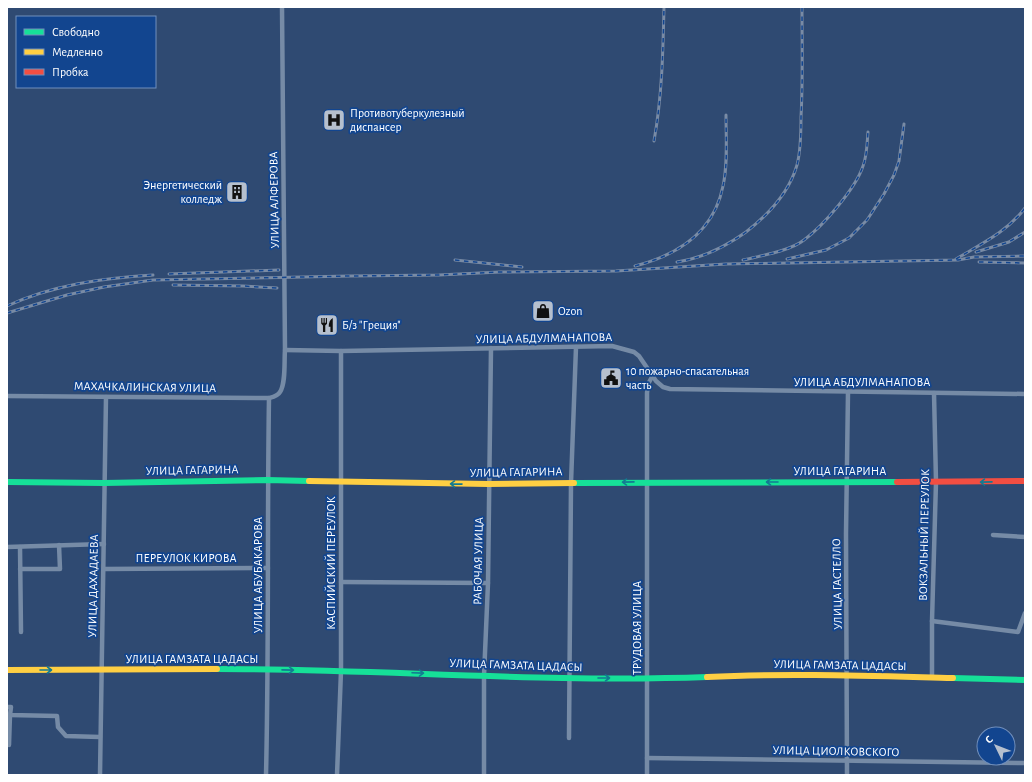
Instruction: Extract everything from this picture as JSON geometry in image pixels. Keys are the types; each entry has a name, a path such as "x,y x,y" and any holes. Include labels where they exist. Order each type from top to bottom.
{"street":[{"name":"УЛИЦА АЛФЕРОВА","path":"280,392 283,382 285,350 282,7"},
{"name":"УЛИЦА АБДУЛМАНАПОВА","path":"285,350 341,351 612,346 634,352 639,356 652,376 663,387 670,389 1025,394"},
{"path":"569,738 571,483 576,347"},
{"name":"РАБОЧАЯ УЛИЦА","path":"484,775 484,676 488,583 488,484 491,348"},
{"name":"КАСПИЙСКИЙ ПЕРЕУЛОК","path":"337,775 340,671 342,482 341,351"},
{"name":"ТРУДОВАЯ УЛИЦА","path":"647,775 647,392 648,384 652,376"},
{"name":"МАХАЧКАЛИНСКАЯ УЛИЦА","path":"7,396 269,398 274,397 280,392"},
{"name":"УЛИЦА ГАСТЕЛЛО","path":"846,775 848,392"},
{"name":"ВОКЗАЛЬНЫЙ ПЕРЕУЛОК","path":"932,677 936,482 934,392"},
{"name":"УЛИЦА ДАХАДАЕВА","path":"100,775 106,397"},
{"name":"УЛИЦА АБУБАКАРОВА","path":"266,775 269,398"},
{"name":"УЛИЦА ГАГАРИНА","path":"7,482 104,483 268,480 488,484 1025,481"},
{"path":"993,535 1025,537"},
{"path":"7,547 104,544"},
{"path":"20,570 60,569 59,545"},
{"path":"20,547 21,632"},
{"name":"ПЕРЕУЛОК КИРОВА","path":"104,569 268,568"},
{"path":"341,582 488,583"},
{"path":"932,621 1018,632 1025,613"},
{"name":"УЛИЦА ГАМЗАТА ЦАДАСЫ","path":"7,670 101,671 268,669 569,678 647,678 746,675 932,677 1025,680"},
{"path":"7,707 11,707 9,745"},
{"path":"10,715 57,716 58,727 66,736 100,737"},
{"name":"УЛИЦА ЦИОЛКОВСКОГО","path":"647,758 1025,764"}],"railway":[{"path":"654,141 663,58 664,7"},
{"path":"677,262 705,255 746,232 770,211 789,185 797,165 800,141 802,7"},
{"path":"635,266 666,255 679,248 703,229 712,216 725,178 726,115"},
{"path":"787,259 826,250 849,238 867,220 884,194 894,175 899,161 904,124"},
{"path":"743,260 775,253 798,244 820,226 854,185 863,166 867,149 868,132"},
{"path":"956,259 1002,231 1025,208"},
{"path":"976,252 1009,242 1025,232"},
{"path":"7,313 67,295 104,287 153,280 439,275 500,272 616,271 726,264 958,260 974,257 1025,256"},
{"path":"455,260 522,267"},
{"path":"979,262 1025,263"},
{"path":"169,274 279,270"},
{"path":"7,306 42,293 78,284 115,278 153,275"},
{"path":"173,285 277,288"}],"traffic: fast":[{"path":"7,482 104,483 267,480 309,481"},
{"path":"574,483 897,482"},
{"path":"217,669 523,677 707,677"},
{"path":"953,678 1025,680"}],"traffic: slow":[{"path":"309,481 488,484 574,483"},
{"path":"7,670 217,669"},
{"path":"707,677 799,675 953,678"}],"traffic: jam":[{"path":"897,482 1025,481"}],"place":[{"name":"Противотуберкулезный диспансер","path":"334,120"},
{"name":"Энергетический колледж","path":"237,192"},
{"name":"Ozon","path":"543,311"},
{"name":"Б/з \"Греция\"","path":"327,325"},
{"name":"10 пожарно-спасательная часть","path":"611,378"}]}
